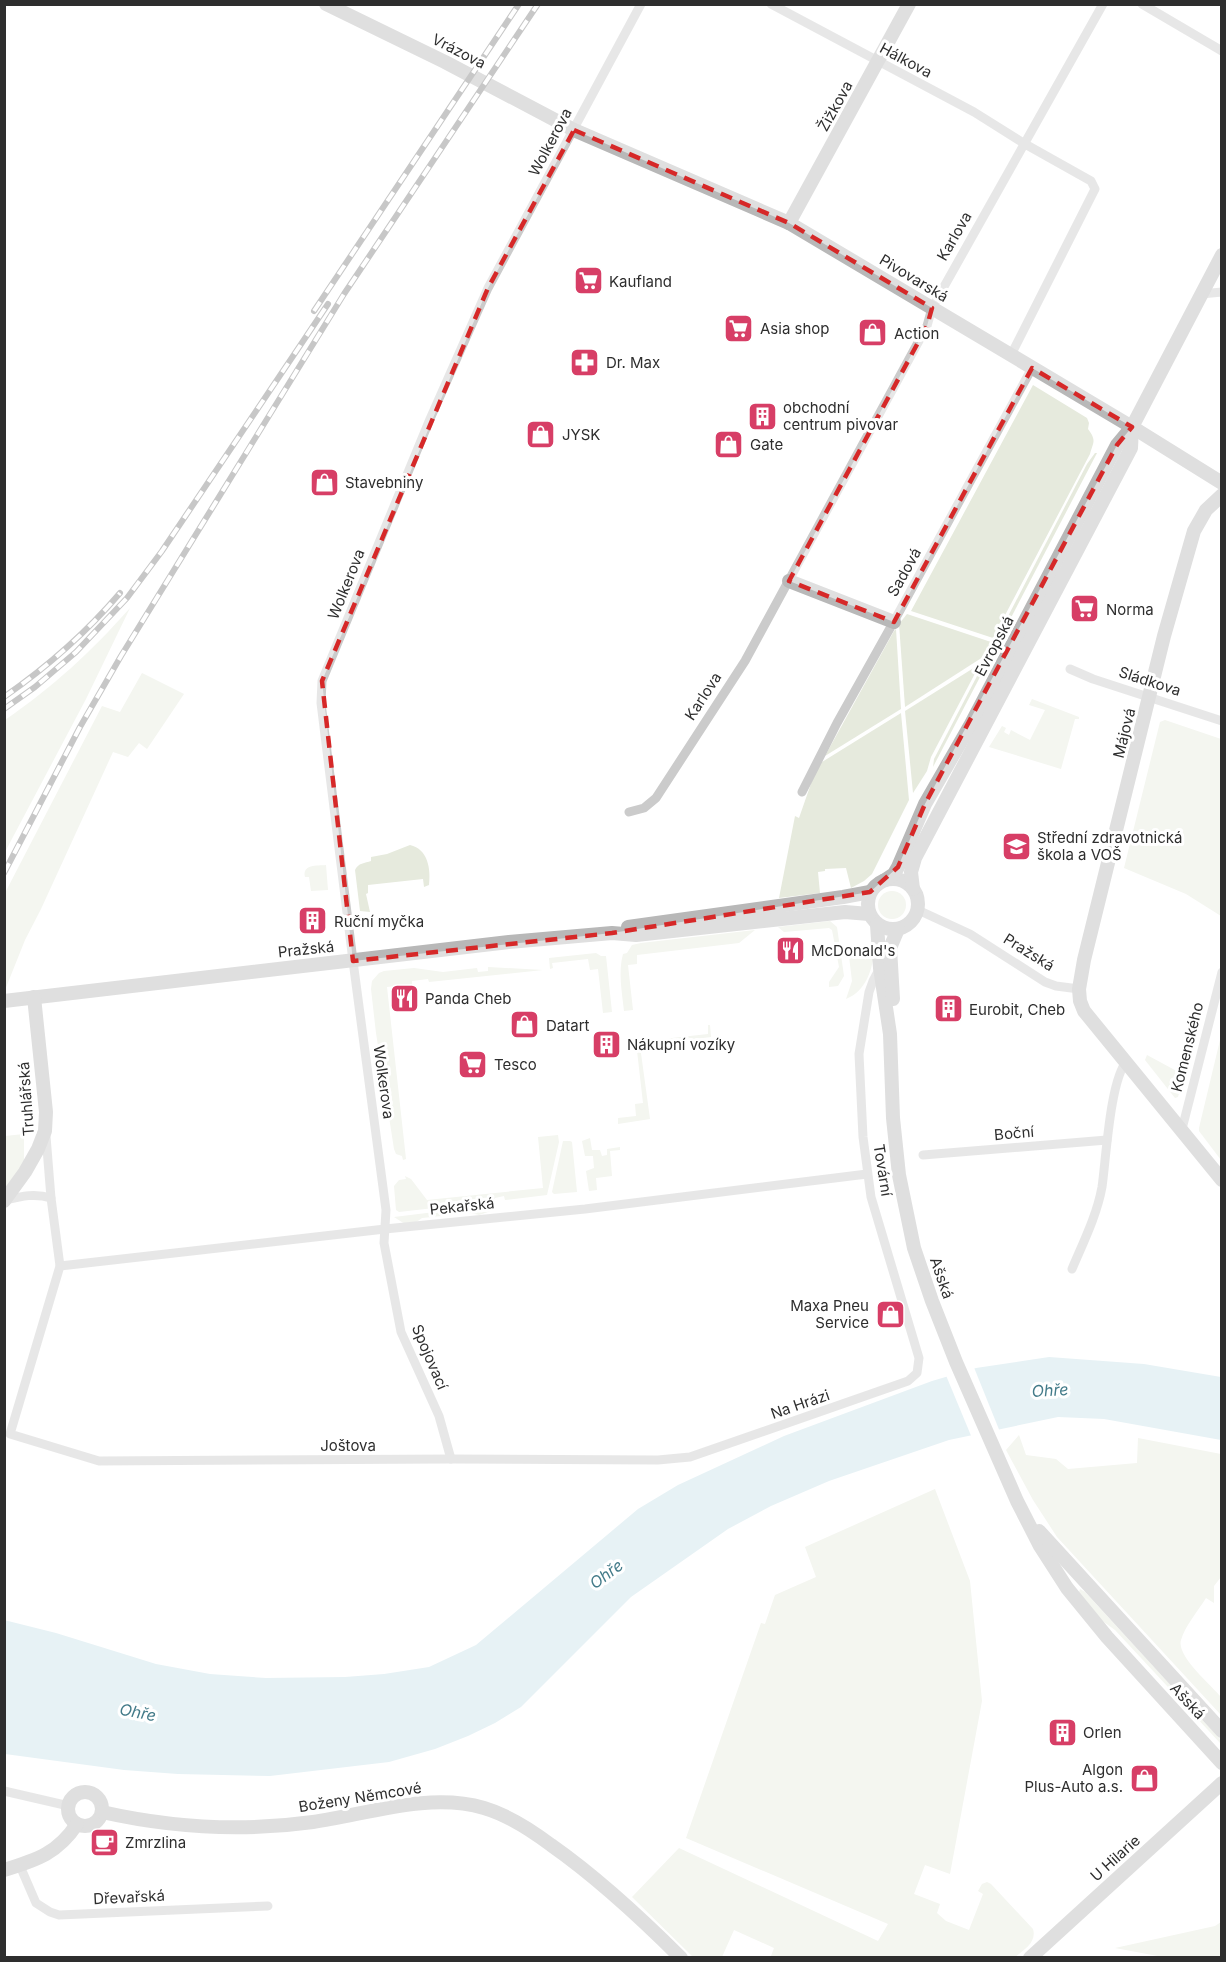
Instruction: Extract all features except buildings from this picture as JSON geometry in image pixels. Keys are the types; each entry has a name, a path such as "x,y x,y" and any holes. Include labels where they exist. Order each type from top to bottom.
{"main road":[{"name":"Vrázova","path":"326,4 445,62 574,130"},
{"name":"Žižkova","path":"789,223 909,4"},
{"name":"Pivovarská","path":"574,130 789,223 1132,427 1221,483"},
{"name":"Evropská","path":"885,880 894,874 898,867 933,789 971,724 1117,445 1132,427 1221,255"},
{"name":"Evropská","path":"913,889 911,872 915,858 1131,448 1132,427"},
{"name":"Májová","path":"1079,989 1084,960 1164,636 1194,531 1206,510 1221,495"},
{"path":"789,581 894,622"},
{"path":"885,880 900,880 913,889 917,895 918,910 910,923 890,930 873,919 868,899 874,886 885,880"},
{"name":"Pražská","path":"612,933 633,926 870,892"},
{"name":"Pražská","path":"4,1001 612,933 636,935 845,912 873,919"},
{"name":"Ašská","path":"873,919 890,1034 895,1144 905,1205 922,1272 956,1362 1025,1517 1049,1561 1077,1603 1221,1763"},
{"name":"Ašská","path":"890,1034 893,1015 890,948 898,929"},
{"path":"1079,989 1084,1011 1127,1061 1221,1180"},
{"name":"Truhlářská","path":"34,997 46,1112 45,1131"},
{"path":"5,1200 32,1161 45,1131"},
{"name":"Ašská","path":"1025,1517 1221,1731"},
{"name":"U Hilarie","path":"1030,1958 1221,1783"},
{"path":"89,1792 99,1800 102,1812 99,1819 91,1825 77,1824 70,1816 69,1806 76,1795 89,1792"},
{"name":"Boženy Němcové","path":"102,1812 173,1825 248,1827 313,1822 419,1803 444,1803 482,1808 499,1813 522,1826 599,1880 681,1958"},
{"path":"4,1870 45,1856 64,1841 77,1824"}],"street":[{"name":"Wolkerova","path":"385,1229 386,1210 321,703 322,681 430,419 488,288 641,4"},
{"name":"Hálkova","path":"771,4 974,112 1025,144"},
{"name":"Karlova","path":"628,812 644,808 656,798 745,661 927,326 932,308 1102,4"},
{"path":"1142,4 1221,51"},
{"path":"1011,355 1095,189 1091,181 1025,144"},
{"path":"1201,294 1221,292"},
{"name":"Sadová","path":"802,792 837,723 1032,368"},
{"name":"Sládkova","path":"1070,669 1221,721"},
{"name":"Pražská","path":"918,910 970,934 1045,982 1079,989"},
{"name":"Tovární","path":"880,968 869,992 859,1054 863,1137 871,1197 918,1352 917,1373"},
{"name":"Komenského","path":"1182,1129 1221,972"},
{"path":"1072,1269 1088,1231 1101,1189 1107,1140 1119,1078 1122,1066 1127,1061"},
{"name":"Truhlářská","path":"10,1434 60,1266 45,1131"},
{"name":"Boční","path":"923,1155 1107,1140"},
{"name":"Pekařská","path":"60,1266 585,1209 867,1174"},
{"path":"5,1200 34,1195 51,1198"},
{"name":"Spojovací","path":"385,1229 384,1243 401,1332 439,1416 451,1459"},
{"name":"Na Hrázi","path":"690,1457 898,1384 912,1378 917,1373"},
{"name":"Joštova","path":"10,1434 99,1461 658,1460 690,1457"},
{"path":"4,1791 69,1806"},
{"name":"Dřevařská","path":"20,1866 36,1903 59,1915 268,1906"}],"highlighted area":[{"path":"574,130 789,223 932,308 927,326 789,581 894,622 1032,368 1132,427 1117,445 925,804 898,867 870,892 612,933 353,961 322,681 488,288"}],"shaded area":[{"path":"1033,385 1087,418 1088,429 1094,442 1090,454 993,638 911,611"},
{"path":"1097,453 933,767 934,759 1087,464"},
{"path":"130,608 86,699 5,852 5,720 71,668"},
{"path":"907,614 991,642 983,657 905,707 899,624"},
{"path":"896,629 901,709 825,756 894,631"},
{"path":"980,664 931,757 927,771 913,793 905,711"},
{"path":"142,673 184,694 147,749 139,743 128,757 113,752 25,940 5,990 5,893 102,706 120,712"},
{"path":"1032,699 1079,717 1075,719 1061,769 989,747 1002,726 1006,728 1004,732 1009,735 1011,730 1030,740 1045,710 1029,705"},
{"path":"901,713 909,800 872,874 851,888 846,868 825,869 825,871 818,872 820,893 779,898 795,816 799,818 814,775 822,762"},
{"path":"1165,720 1221,739 1221,916 1186,894 1124,868 1160,722"},
{"path":"410,845 421,851 427,861 429,885 424,887 423,879 368,885 366,894 370,912 360,911 356,868 371,861 371,857 387,854"},
{"path":"326,865 328,890 311,891 309,877 305,877 306,870 311,866"},
{"path":"892,891 902,895 906,905 902,915 892,919 882,915 878,905 882,895"},
{"path":"830,921 837,927 844,976 838,986 829,987 829,982 839,967 832,930 829,928 784,932 778,927"},
{"path":"755,930 739,943 637,955 637,964 628,965 633,1010 624,1011 621,968 623,954 627,953 632,945"},
{"path":"848,948 874,950 867,979 859,991 846,999 852,981"},
{"path":"596,953 606,956 612,1012 603,1013 598,969 590,970 588,959 552,963 553,968 550,969 549,958"},
{"path":"488,967 543,970 429,982 428,979 412,981 412,984 387,987 406,1159 403,1160 394,1149 376,1033 372,981 384,971 414,968 443,972 477,968 478,972 488,971"},
{"path":"708,1025 710,1025 711,1037 640,1046 650,1119 618,1124 618,1118 636,1116 635,1104 643,1103 636,1042 708,1034"},
{"path":"1221,1036 1221,1160 1199,1128"},
{"path":"1147,1055 1184,1075 1178,1097 1175,1098 1145,1060"},
{"path":"24,1134 24,1167 5,1191 5,1136"},
{"path":"558,1135 559,1142 547,1195 505,1200 504,1196 495,1198 495,1201 399,1212 396,1210 394,1186 399,1180 406,1179 405,1176 411,1179 427,1200 543,1188 538,1137"},
{"path":"590,1138 592,1150 600,1150 602,1156 607,1155 607,1149 620,1147 620,1150 610,1151 612,1176 596,1178 597,1190 589,1191 586,1171 594,1168 593,1156 585,1156 582,1141"},
{"path":"563,1141 572,1142 577,1192 554,1194 552,1192"},
{"path":"492,1205 494,1210 479,1215 471,1213 422,1218 415,1223 405,1224 394,1217"},
{"path":"1019,1435 1026,1455 1056,1459 1068,1469 1137,1463 1138,1438 1221,1454 1221,1577 1214,1586 1214,1603 1206,1598 1185,1629 1181,1647 1195,1670 1221,1697 1221,1715 1057,1537 1033,1500 1006,1450"},
{"path":"935,1489 970,1581 982,1701 950,1874 925,1865 914,1894 940,1904 937,1913 946,1921 969,1930 983,1894 978,1891 982,1884 987,1882 1033,1929 1031,1942 1015,1957 774,1958 771,1956 774,1948 734,1930 722,1957 693,1957 632,1897 679,1848 878,1941 888,1924 686,1838 761,1623 765,1624 775,1595 816,1577 805,1547"},
{"path":"1080,1589 1221,1740 1221,1744 1115,1630 1097,1617 1079,1592"},
{"path":"1221,1922 1221,1957 1163,1957 1115,1948 1215,1926"}],"water":[{"name":"Ohře","path":"1049,1357 1144,1364 1221,1377 1221,1440 1104,1419 1058,1417 949,1440 829,1481 771,1506 728,1529 631,1597 521,1707 468,1736 435,1749 389,1762 270,1776 124,1770 5,1754 4,1620 56,1633 156,1664 210,1674 266,1678 345,1677 429,1667 476,1645 638,1509 678,1485 784,1436 932,1381 976,1368"}],"pier":[{"path":"973,1365 1000,1432 972,1438 945,1373"}],"railway":[{"path":"314,311 519,4"},
{"path":"4,873 80,727 121,656 344,294 538,4"},
{"path":"4,709 35,687 76,652 127,598 162,551 328,304"},
{"path":"4,697 65,649 120,593"}],"place":[{"name":"Kaufland","path":"588,281"},
{"name":"Asia shop","path":"739,328"},
{"name":"Action","path":"873,333"},
{"name":"Dr. Max","path":"585,362"},
{"name":"obchodní centrum pivovar","path":"762,416"},
{"name":"JYSK","path":"541,434"},
{"name":"Gate","path":"729,444"},
{"name":"Stavebniny","path":"324,482"},
{"name":"Norma","path":"1085,609"},
{"name":"Střední zdravotnická škola a VOŠ","path":"1016,846"},
{"name":"Ruční myčka","path":"313,921"},
{"name":"McDonald's","path":"790,950"},
{"name":"Panda Cheb","path":"404,998"},
{"name":"Eurobit, Cheb","path":"948,1009"},
{"name":"Datart","path":"525,1025"},
{"name":"Nákupní vozíky","path":"606,1044"},
{"name":"Tesco","path":"473,1064"},
{"name":"Maxa Pneu Service","path":"890,1314"},
{"name":"Orlen","path":"1062,1732"},
{"name":"Algon Plus-Auto a.s.","path":"1144,1778"},
{"name":"Zmrzlina","path":"104,1842"}]}
